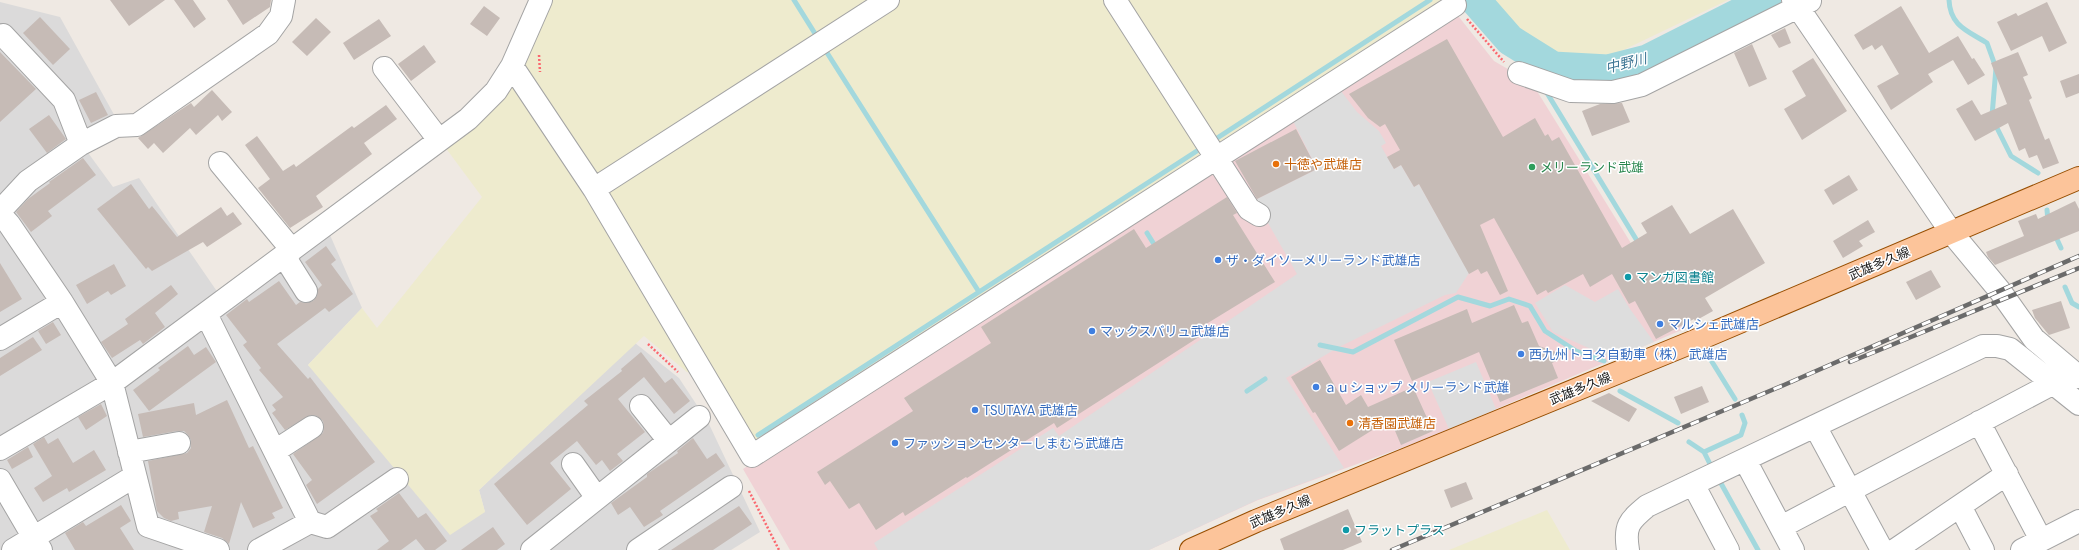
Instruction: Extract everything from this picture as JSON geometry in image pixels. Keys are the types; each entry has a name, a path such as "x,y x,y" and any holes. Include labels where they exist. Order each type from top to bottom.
{"main road":[{"name":"武雄多久線","path":"1191,550 1278,512 1699,338 2079,178"}],"street":[{"path":"218,550 148,526 112,382 62,302 2,220 28,181 81,144 116,126 137,125 268,34 281,16 284,0"},
{"path":"0,449 112,382 468,119 496,91 512,66 541,0"},
{"path":"594,189 888,0"},
{"path":"1115,0 1249,209 1260,215"},
{"path":"1519,73 1571,91 1613,92 1642,85 1799,2 1951,232 2000,291 2034,339 2079,377"},
{"path":"512,66 594,189 752,456 1455,5"},
{"path":"3,35 64,100 81,144"},
{"path":"384,68 439,140"},
{"path":"220,163 288,253 306,291"},
{"path":"0,339 62,302"},
{"path":"206,314 310,522"},
{"path":"1628,550 1625,533 1631,519 1647,506 1983,346 1997,346 2010,349 2079,404"},
{"path":"1781,527 2054,383"},
{"path":"641,406 669,441"},
{"path":"532,550 699,417"},
{"path":"1979,422 2042,540"},
{"path":"1815,426 1882,550"},
{"path":"275,451 312,427"},
{"path":"129,452 179,442"},
{"path":"573,464 597,498"},
{"path":"1736,464 1781,527 1793,550"},
{"path":"1895,550 2007,474"},
{"path":"13,550 38,544 135,476"},
{"path":"259,550 310,522 327,527 398,479"},
{"path":"0,480 38,544"},
{"path":"1700,481 1728,550"},
{"path":"638,550 731,487"},
{"path":"1960,506 1984,550"},
{"path":"2022,550 2079,521"}],"path":[{"path":"1455,5 1498,57 1519,73"},
{"path":"540,77 539,55 542,48"}],"shaded area":[{"path":"544,0 1448,0 755,447 709,375 687,372 644,336 479,490 485,512 450,535 308,365 362,308 377,328 482,197 445,147 502,93"},
{"path":"1487,0 1728,0 1613,55 1558,53 1512,32"},
{"path":"0,2 60,17 122,129 86,150 113,187 139,178 225,303 330,235 362,308 308,365 485,512 479,490 635,343 679,378 708,422 760,532 731,550 0,550"},
{"path":"1455,12 1494,61 1532,83 1684,329 1423,440 1258,500 1149,550 790,550 743,469"},
{"path":"1341,91 1357,112 1379,131 1386,143 1381,146 1394,169 1401,165 1414,187 1419,184 1469,273 1456,293 1445,295 1339,347 1286,378 1344,468 1257,500 1149,550 878,550 874,543 1053,428 1059,436 1297,274 1255,200 1317,169 1293,121"},
{"path":"1565,285 1595,302 1618,289 1630,309 1654,342 1613,359 1553,332 1535,303"},
{"path":"1476,362 1496,409 1449,429 1428,382"},
{"path":"1547,510 1570,550 1449,550"}],"building":[{"path":"110,0 165,0 129,26"},
{"path":"174,0 193,0 206,19 194,28"},
{"path":"227,0 271,0 270,7 243,25"},
{"path":"2047,2 2067,43 2049,52 2042,36 2011,51 1997,22 2016,13 2018,16"},
{"path":"484,6 500,18 487,36 470,24"},
{"path":"1901,6 1929,53 1958,36 1972,59 1974,58 1985,75 1968,85 1953,60 1928,74 1933,82 1891,110 1877,86 1899,74 1882,45 1875,50 1872,45 1863,50 1854,35"},
{"path":"40,17 70,49 53,65 23,33"},
{"path":"316,18 331,32 307,56 292,42"},
{"path":"379,19 391,36 354,60 343,43"},
{"path":"1785,28 1791,43 1779,48 1771,35"},
{"name":"メリーランド武雄","path":"1447,39 1503,137 1535,118 1545,136 1548,134 1552,141 1559,137 1622,248 1647,233 1641,223 1672,205 1690,234 1733,209 1765,263 1705,298 1713,311 1656,339 1635,301 1629,304 1612,274 1590,287 1583,274 1548,293 1546,290 1537,295 1494,218 1480,225 1508,291 1500,295 1487,271 1481,274 1478,269 1469,274 1419,184 1414,187 1401,165 1394,169 1387,157 1400,150 1385,124 1380,127 1368,118 1349,94"},
{"path":"1752,44 1767,79 1749,87 1734,53"},
{"path":"424,45 436,62 411,81 398,64"},
{"path":"0,52 36,89 0,122"},
{"path":"2018,52 2028,75 2023,77 2032,98 2029,100 2045,140 2049,138 2059,163 2043,169 2037,155 2029,158 2025,148 2019,151 2008,123 1975,141 1956,109 1972,100 1981,115 2007,104 1991,63"},
{"path":"1813,58 1847,111 1802,140 1784,109 1806,96 1792,71"},
{"path":"2079,74 2079,93 2066,98 2060,81"},
{"path":"212,90 232,112 222,121 218,115 196,135 190,128 163,153 154,143 148,149 138,138 191,103 194,107"},
{"path":"96,92 108,115 91,123 79,100"},
{"path":"1622,103 1630,122 1592,136 1582,111 1600,104"},
{"path":"386,105 397,119 364,143 372,154 316,196 323,207 290,228 258,188 270,179 245,145 257,136 283,171 294,164 296,167 352,126 354,128"},
{"path":"49,115 66,139 47,153 29,129"},
{"name":"十徳や武雄店","path":"1296,129 1317,169 1257,199 1235,161"},
{"path":"83,158 96,175 48,211 52,216 31,232 16,212 28,199 50,183 49,182"},
{"path":"1849,175 1858,190 1833,205 1824,190"},
{"path":"131,184 149,209 152,206 177,237 221,207 227,216 233,212 242,224 207,247 203,242 152,271 148,267 146,269 97,209"},
{"path":"1227,197 1237,213 1233,215 1275,282 1198,329 1202,335 1057,428 1054,423 905,516 903,512 876,530 859,503 849,509 830,481 825,485 817,472 913,411 904,398 991,343 981,327 1134,229 1146,248"},
{"path":"2075,201 2079,209 2079,231 1995,265 1988,257 1986,252 2024,236 2018,221 2036,214 2038,219"},
{"path":"1868,220 1875,232 1859,241 1863,246 1843,258 1833,241"},
{"path":"326,246 336,260 331,264 353,294 329,312 325,308 277,344 308,379 310,377 375,462 317,504 306,485 312,480 293,454 323,433 323,421 317,416 311,415 285,430 272,413 276,410 272,405 283,397 259,370 261,368 243,345 247,342 226,315 247,299 249,302 279,281 296,305 300,302 307,303 313,301 317,296 318,289 322,285 305,262"},
{"path":"0,263 22,299 0,312"},
{"path":"114,264 126,286 111,295 108,291 87,304 76,285"},
{"path":"1931,270 1941,287 1916,300 1906,282"},
{"path":"171,285 178,294 155,313 165,327 143,344 140,340 112,358 101,342 128,324 125,319"},
{"path":"2061,301 2070,328 2049,335 2035,318 2032,310"},
{"name":"西九州トヨタ自動車（株） 武雄店","path":"1514,305 1522,323 1528,321 1539,346 1567,356 1552,363 1558,378 1500,402 1479,352 1412,381 1394,340 1467,309 1472,323"},
{"path":"53,322 61,335 46,344 38,331"},
{"path":"33,337 42,350 0,376 0,358"},
{"path":"188,346 194,355 206,347 216,362 149,411 133,390 160,370 158,368"},
{"path":"641,352 665,383 672,378 690,401 674,414 644,377 618,399 645,432 617,454 623,461 610,471 602,460 596,465 577,441 550,463 571,489 527,525 494,484 588,405 584,401 622,371 621,369"},
{"path":"1320,360 1346,405 1361,395 1368,407 1413,387 1433,431 1401,445 1390,419 1339,451 1291,377"},
{"path":"1702,386 1709,402 1681,414 1674,397"},
{"path":"1609,393 1637,409 1629,422 1591,401"},
{"path":"227,400 249,448 253,446 283,508 272,513 275,518 253,528 241,502 229,544 222,538 204,532 212,506 178,512 179,519 171,521 164,518 157,511 148,461 187,453 191,448 191,440 184,431 143,437 138,414 194,403 196,415"},
{"path":"101,404 107,416 86,430 78,417"},
{"path":"44,437 48,444 58,438 73,463 94,450 106,470 69,492 67,488 43,502 34,488 52,476 33,444"},
{"path":"693,438 707,459 716,453 725,466 660,511 663,515 644,527 630,507 618,515 611,503 647,477 647,474 678,453 677,451"},
{"path":"28,447 33,457 12,469 7,460"},
{"path":"1466,482 1473,499 1451,508 1444,490"},
{"path":"399,493 418,518 426,513 447,541 435,550 425,550 416,539 401,550 377,550 389,541 370,516 378,511 376,509"},
{"path":"121,505 131,521 120,528 134,550 75,550 65,533 83,522 86,526"},
{"path":"739,506 752,524 713,550 671,550"},
{"path":"1348,509 1362,542 1343,550 1284,550 1280,539"},
{"path":"493,527 505,544 497,550 461,550"}],"waterway":[{"path":"794,0 819,40"},
{"path":"1211,142 1430,0"},
{"name":"中野川","path":"1475,0 1510,40 1553,67 1608,70 1647,60 1766,0"},
{"path":"1949,0 1950,9 1956,22 1961,27 1987,43 1996,68 1992,116"},
{"path":"824,48 979,292 1203,147"},
{"path":"1547,93 1639,244"},
{"path":"1995,124 2011,156 2038,173"},
{"path":"2047,210 2048,221"},
{"path":"1147,233 1157,249"},
{"path":"2055,235 2061,248"},
{"path":"2065,287 2072,303 2079,307"},
{"path":"758,435 979,292"},
{"path":"1320,345 1353,352 1458,297 1490,306 1509,299 1530,306 1545,331 1576,351 1604,361"},
{"path":"1709,357 1735,399"},
{"path":"1247,391 1265,379"},
{"path":"1620,391 1678,423"},
{"path":"1713,470 1704,452 1741,435 1745,423 1742,415"},
{"path":"1689,442 1704,452"},
{"path":"1718,478 1758,550"}],"railway":[{"path":"1392,550 1784,385 2079,256"},
{"path":"1850,362 2079,268"}],"place":[{"name":"十徳や武雄店","path":"1276,164"},
{"name":"メリーランド武雄","path":"1532,167"},
{"name":"ザ・ダイソーメリーランド武雄店","path":"1218,260"},
{"name":"マンガ図書館","path":"1628,277"},
{"name":"マルシェ武雄店","path":"1660,324"},
{"name":"マックスバリュ武雄店","path":"1092,331"},
{"name":"西九州トヨタ自動車（株） 武雄店","path":"1521,354"},
{"name":"ａｕショップ メリーランド武雄","path":"1316,387"},
{"name":"TSUTAYA 武雄店","path":"975,410"},
{"name":"清香園武雄店","path":"1350,423"},
{"name":"ファッションセンターしまむら武雄店","path":"895,443"},
{"name":"フラットプラス","path":"1346,530"}]}
